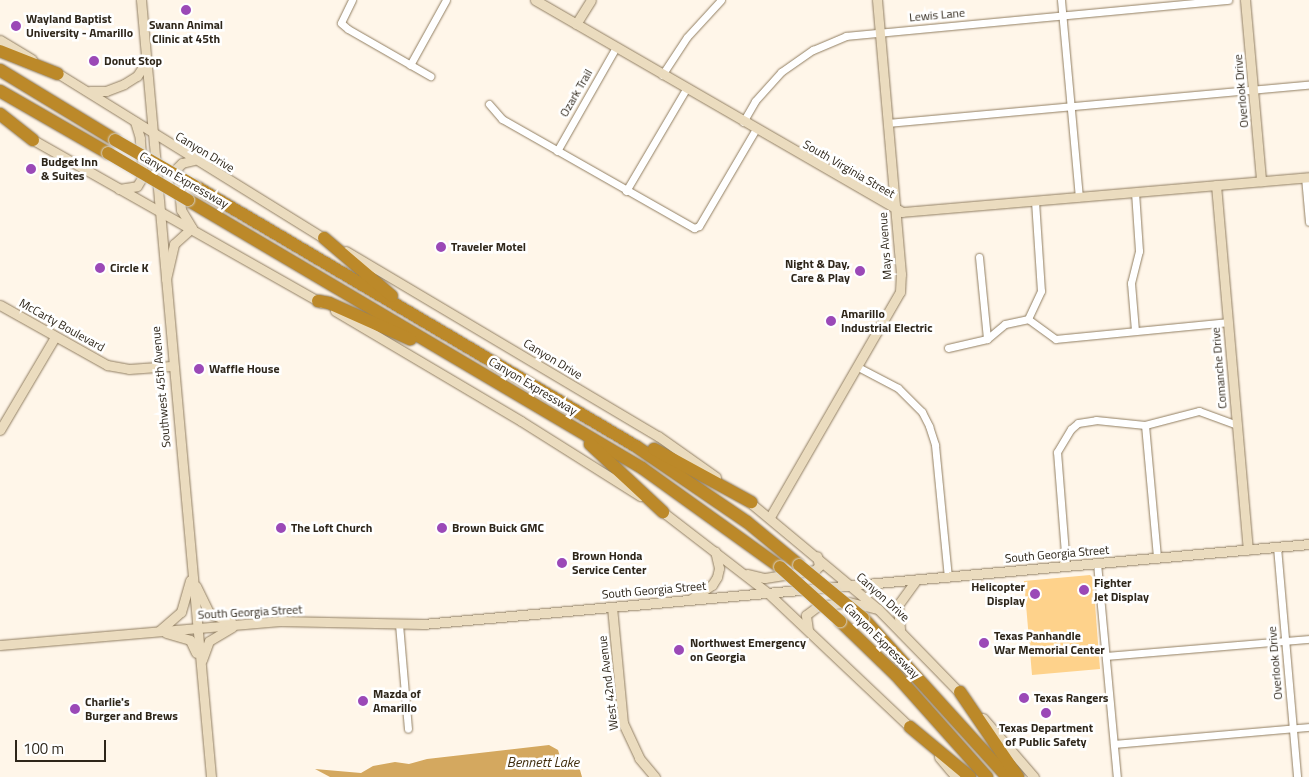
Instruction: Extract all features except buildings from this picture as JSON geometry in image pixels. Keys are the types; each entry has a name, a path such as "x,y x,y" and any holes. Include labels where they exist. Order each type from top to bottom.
{"highway":[{"path":"0,51 58,74"},
{"name":"Canyon Expressway","path":"0,70 588,419 695,485 799,565 863,618 1007,777"},
{"name":"Canyon Expressway","path":"0,91 642,468 780,568 840,621 896,675 987,777"},
{"path":"0,114 33,140"},
{"path":"324,238 395,298 453,339"},
{"path":"318,301 330,303 461,361"},
{"path":"588,419 605,424 751,502"},
{"path":"568,424 628,476 663,512"},
{"path":"960,692 1018,777"},
{"path":"910,727 970,777"}],"main road":[{"name":"Southwest 45th Avenue","path":"141,0 171,366 210,775"},
{"name":"South Virginia Street","path":"535,0 896,211 912,213 1307,177"},
{"path":"576,24 592,0"},
{"name":"Mays Avenue","path":"770,517 900,292 896,211 877,0"},
{"name":"Overlook Drive","path":"1245,0 1262,181"},
{"name":"Canyon Drive","path":"0,40 89,92 194,160 658,436 751,502 818,556 900,629 960,692 1034,777"},
{"path":"89,92 106,91 124,84 137,76 146,61"},
{"path":"118,190 137,186 143,176 140,138 133,120"},
{"path":"0,121 118,190 192,228 318,301 521,421 663,512 768,593 910,727 956,777"},
{"path":"192,228 181,210 177,168 182,163 194,160"},
{"name":"Comanche Drive","path":"1216,185 1248,550"},
{"path":"164,286 174,244 192,228"},
{"name":"McCarty Boulevard","path":"0,305 107,365 130,369 171,366"},
{"path":"0,430 55,337"},
{"name":"South Georgia Street","path":"0,645 244,623 308,621 399,624 612,607 1309,544"},
{"path":"690,600 712,584 717,577 719,568 714,551"},
{"path":"742,572 765,578 815,570 819,566 818,556"},
{"path":"192,575 209,613 216,618 244,623"},
{"path":"159,631 181,612 192,575"},
{"path":"900,629 898,605 916,579"},
{"path":"808,630 806,615 818,606 849,602 878,609"},
{"name":"West 42nd Avenue","path":"612,607 623,723 639,758 655,777"},
{"path":"200,666 209,641 244,623"},
{"path":"159,631 190,640 200,666"}],"street":[{"path":"352,0 341,23 430,76"},
{"path":"410,65 446,0"},
{"path":"662,75 687,36 721,0"},
{"path":"1061,0 1079,197"},
{"name":"Lewis Lane","path":"743,122 766,86 796,60 846,36 1228,0"},
{"name":"Ozark Trail","path":"557,151 616,47"},
{"path":"888,123 1309,85"},
{"path":"626,191 686,89"},
{"path":"489,104 502,119 694,228 699,226 756,129"},
{"path":"1307,177 1309,222"},
{"path":"1134,192 1139,251 1131,283 1135,331"},
{"path":"1028,319 1041,291 1035,201"},
{"path":"979,257 987,339"},
{"path":"948,348 987,339 1005,324 1028,319 1056,339 1228,322"},
{"path":"858,367 898,388 922,412 929,426 935,445 948,576"},
{"path":"1066,566 1057,469 1058,452 1065,435 1078,423 1086,421 1145,424 1199,411 1237,425"},
{"path":"1145,424 1157,558"},
{"name":"Overlook Drive","path":"1277,547 1297,777"},
{"path":"1097,563 1116,777"},
{"path":"399,624 408,729"},
{"path":"1106,656 1309,639"},
{"path":"1114,744 1309,727"}],"shaded area":[{"path":"1090,575 1093,578 1100,669 1032,675 1024,581"}],"water":[{"name":"Bennett Lake","path":"549,745 558,750 561,760 580,770 582,777 330,777 315,769 361,773 373,766 395,762 409,764 427,759"}],"place":[{"name":"Swann Animal Clinic at 45th","path":"186,10"},
{"name":"Wayland Baptist University - Amarillo","path":"16,26"},
{"name":"Donut Stop","path":"94,61"},
{"name":"Budget Inn & Suites","path":"31,169"},
{"name":"Traveler Motel","path":"441,247"},
{"name":"Circle K","path":"100,268"},
{"name":"Night & Day, Care & Play","path":"860,271"},
{"name":"Amarillo Industrial Electric","path":"831,321"},
{"name":"Waffle House","path":"199,369"},
{"name":"The Loft Church","path":"281,528"},
{"name":"Brown Buick GMC","path":"442,528"},
{"name":"Brown Honda Service Center","path":"562,563"},
{"name":"Fighter Jet Display","path":"1084,590"},
{"name":"Helicopter Display","path":"1035,594"},
{"name":"Texas Panhandle War Memorial Center","path":"984,643"},
{"name":"Northwest Emergency on Georgia","path":"679,650"},
{"name":"Texas Rangers","path":"1024,698"},
{"name":"Mazda of Amarillo","path":"363,701"},
{"name":"Charlie's Burger and Brews","path":"75,709"},
{"name":"Texas Department of Public Safety","path":"1046,713"}]}
